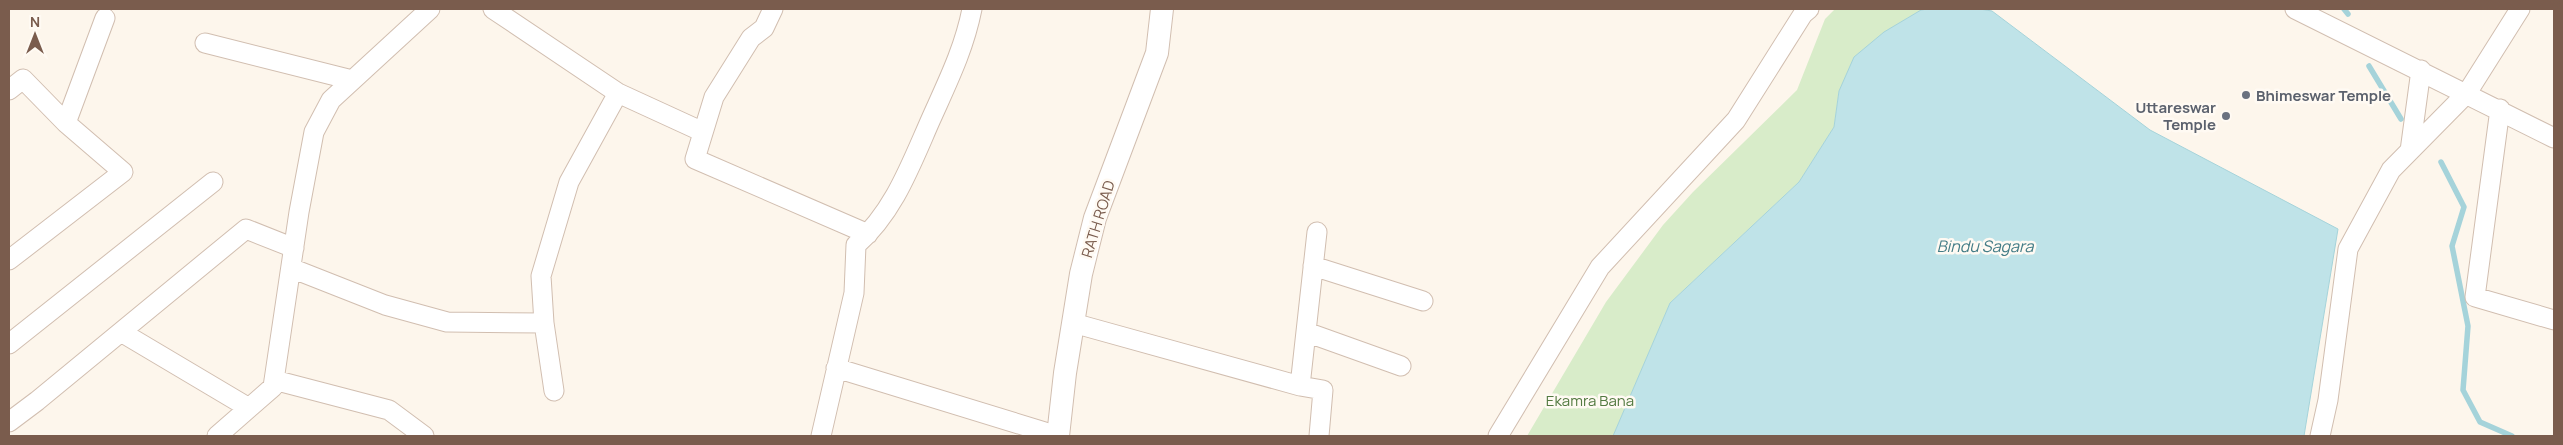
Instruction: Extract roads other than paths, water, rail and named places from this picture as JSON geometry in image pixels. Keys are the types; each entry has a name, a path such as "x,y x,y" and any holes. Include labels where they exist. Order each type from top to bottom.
{"street":[{"path":"217,436 273,387 314,132 331,100 430,9"},
{"path":"493,9 618,93 703,132"},
{"path":"773,9 764,28 751,38 714,97 695,159 868,234"},
{"path":"821,436 854,293 856,245 868,234 898,192 966,41 972,9"},
{"name":"RATH ROAD","path":"1058,436 1081,274 1095,218 1157,53 1162,9"},
{"path":"1498,436 1600,267 1736,120 1803,14 1809,9"},
{"path":"2295,9 2500,109 2554,138"},
{"path":"2320,436 2328,400 2348,249 2391,170 2467,93 2520,9"},
{"path":"66,123 104,18"},
{"path":"205,43 352,80"},
{"path":"2410,151 2421,70"},
{"path":"9,90 23,79 66,123 123,172 9,260"},
{"path":"554,391 544,324 541,276 569,182 618,93"},
{"path":"2500,109 2475,298 2554,320"},
{"path":"9,344 213,182"},
{"path":"9,422 246,229 294,248"},
{"path":"1300,386 1317,232"},
{"path":"1313,266 1423,301"},
{"path":"291,268 385,305 447,322 544,324"},
{"path":"1073,322 1300,386 1323,390 1319,436"},
{"path":"121,332 249,408"},
{"path":"1306,332 1401,366"},
{"path":"836,368 1058,436"},
{"path":"274,380 390,410 424,436"}],"water":[{"name":"Bindu Sagara","path":"1980,9 1992,11 2150,130 2338,229 2304,436 1613,436 1670,303 1799,182 1834,127 1839,91 1854,57 1884,32 1921,10"}],"waterway":[{"path":"2344,9 2348,14"},
{"path":"2369,66 2401,119"},
{"path":"2441,162 2464,207 2452,246 2468,326 2463,390 2480,422 2512,436"}],"place":[{"name":"Bhimeswar Temple","path":"2246,95"},
{"name":"Uttareswar Temple","path":"2226,116"}],"park label":[{"name":"Ekamra Bana","path":"1590,400"}]}
